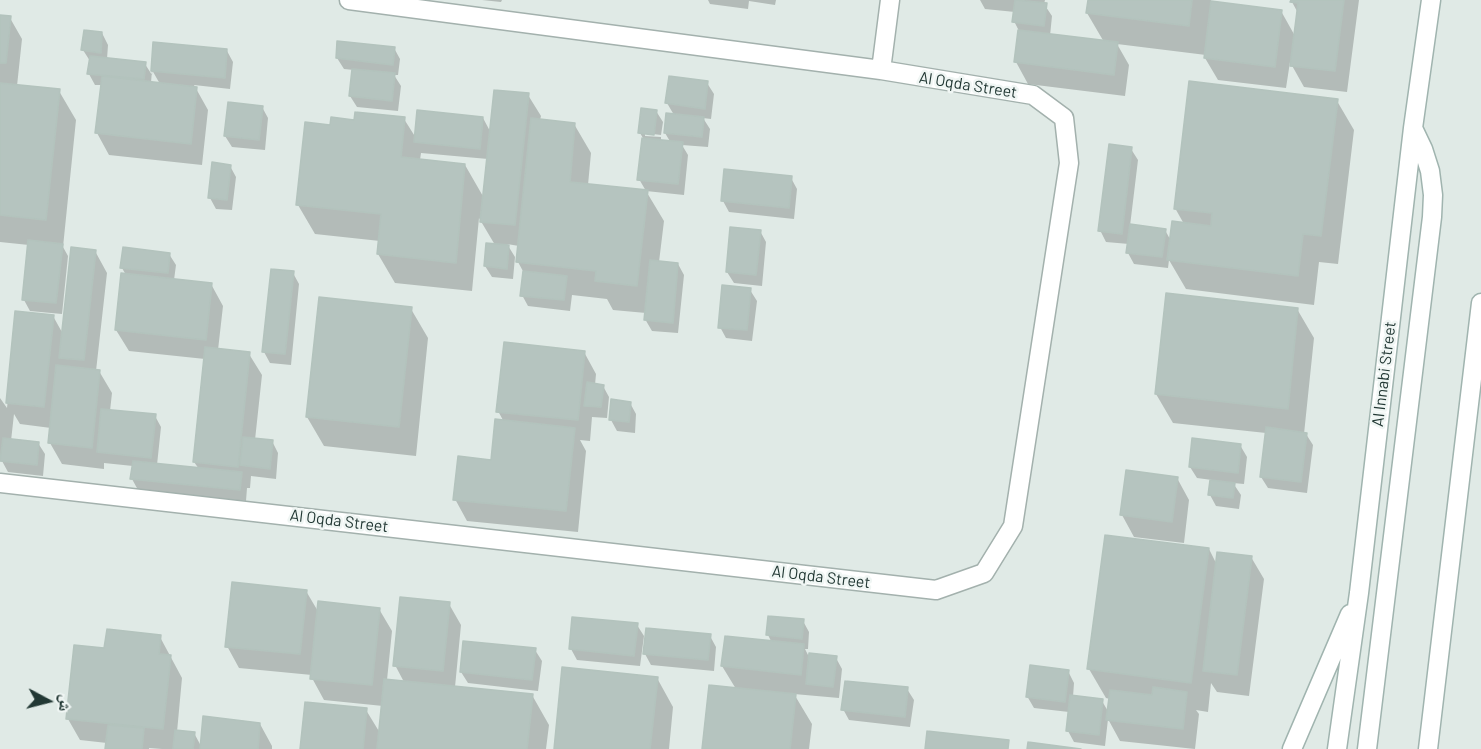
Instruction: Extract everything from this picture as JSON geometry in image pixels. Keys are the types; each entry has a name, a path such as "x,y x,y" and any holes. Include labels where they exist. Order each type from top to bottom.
{"street":[{"name":"Al Oqda Street","path":"0,483 936,590 984,573 1013,526 1069,163 1064,118 1033,95 880,70 350,0"},
{"path":"880,70 890,0"},
{"name":"Al Innabi Street","path":"1337,749 1359,594 1413,128 1431,0"},
{"path":"1367,749 1432,217 1433,195 1430,171 1413,128"},
{"path":"1428,749 1481,303"},
{"path":"1292,749 1359,594"},
{"path":"1432,721 1438,749"}],"building":[{"path":"1015,0 1047,3 1044,26 1012,22"},
{"path":"1088,0 1192,0 1189,26 1086,13"},
{"path":"1291,0 1344,0 1335,71 1290,66 1298,3 1290,2"},
{"path":"1211,1 1282,10 1275,67 1204,58"},
{"path":"0,15 11,16 6,63 0,63"},
{"path":"84,30 102,32 101,53 81,50"},
{"path":"1018,30 1118,42 1114,75 1014,62"},
{"path":"337,41 395,47 393,65 336,58"},
{"path":"153,42 227,49 225,78 151,71"},
{"path":"90,56 146,62 144,79 87,74"},
{"path":"352,69 395,73 392,101 349,96"},
{"path":"102,76 197,87 191,144 95,133"},
{"path":"669,76 708,81 705,109 665,103"},
{"path":"1189,81 1338,99 1321,236 1303,234 1298,276 1167,260 1172,221 1211,226 1212,213 1174,209"},
{"path":"0,83 60,89 46,220 0,215"},
{"path":"494,90 529,93 515,225 480,222"},
{"path":"228,102 263,106 259,140 224,136"},
{"path":"641,108 657,110 654,135 638,133"},
{"path":"417,110 483,117 480,149 414,142"},
{"path":"355,112 405,117 401,157 465,164 456,263 377,254 381,214 296,205 305,122 330,125 331,117 354,120"},
{"path":"666,113 704,117 702,137 664,133"},
{"path":"531,118 575,123 570,182 648,190 637,286 595,281 596,271 516,262"},
{"path":"642,138 683,142 678,184 637,180"},
{"path":"1109,144 1132,147 1122,234 1098,231"},
{"path":"212,162 231,165 227,200 208,198"},
{"path":"724,169 792,176 789,208 721,201"},
{"path":"1130,224 1166,229 1162,257 1126,253"},
{"path":"730,227 761,230 756,275 726,272"},
{"path":"28,240 63,244 56,303 22,300"},
{"path":"486,243 509,245 507,269 484,266"},
{"path":"71,247 96,250 84,360 59,358"},
{"path":"123,247 170,253 168,273 120,268"},
{"path":"650,260 678,263 673,323 644,320"},
{"path":"271,269 294,271 285,354 262,352"},
{"path":"523,271 567,276 564,300 520,296"},
{"path":"121,273 212,283 206,340 115,330"},
{"path":"722,285 751,288 747,330 718,328"},
{"path":"1166,293 1298,308 1288,409 1155,394"},
{"path":"319,297 412,307 399,427 306,417"},
{"path":"15,311 54,315 44,407 6,403"},
{"path":"504,342 585,351 578,420 496,412"},
{"path":"205,347 250,352 238,467 193,462"},
{"path":"56,365 100,370 92,448 48,443"},
{"path":"587,382 604,385 601,407 584,406"},
{"path":"611,399 631,402 629,422 609,420"},
{"path":"101,409 156,414 151,458 97,452"},
{"path":"495,419 575,428 566,511 453,500 458,456 491,460"},
{"path":"1266,427 1307,433 1301,482 1260,477"},
{"path":"243,437 273,440 270,469 240,465"},
{"path":"3,438 39,442 37,465 0,461"},
{"path":"1192,438 1241,444 1238,473 1189,467"},
{"path":"133,461 242,472 240,490 130,479"},
{"path":"1126,470 1178,477 1172,522 1120,515"},
{"path":"1210,480 1235,483 1233,498 1208,495"},
{"path":"1105,535 1209,548 1191,683 1087,669"},
{"path":"1217,552 1252,556 1237,675 1203,671"},
{"path":"232,582 307,590 300,654 225,647"},
{"path":"400,597 450,602 443,671 393,666"},
{"path":"318,601 380,608 372,685 310,679"},
{"path":"768,616 804,619 802,639 766,635"},
{"path":"572,617 638,623 634,656 569,649"},
{"path":"646,628 711,634 708,660 643,654"},
{"path":"107,629 161,635 159,654 171,655 163,729 66,719 74,645 104,648"},
{"path":"725,636 804,644 801,675 721,666"},
{"path":"463,641 536,648 532,680 460,672"},
{"path":"809,653 837,656 833,687 806,684"},
{"path":"1030,665 1069,670 1065,702 1026,697"},
{"path":"562,667 658,677 650,749 554,749"},
{"path":"384,679 533,694 527,749 377,749"},
{"path":"845,681 908,687 905,717 841,710"},
{"path":"709,685 796,694 790,749 702,749"},
{"path":"1153,687 1187,692 1183,729 1106,720 1110,690 1152,695"},
{"path":"1070,695 1103,699 1099,735 1066,731"},
{"path":"305,702 367,708 363,749 300,749"},
{"path":"203,716 260,723 258,749 200,749"},
{"path":"108,725 144,728 142,749 105,749"},
{"path":"175,730 195,732 193,749 173,749"},
{"path":"927,731 1009,740 1008,749 925,749"},
{"path":"1028,742 1081,749 1027,749"}]}
